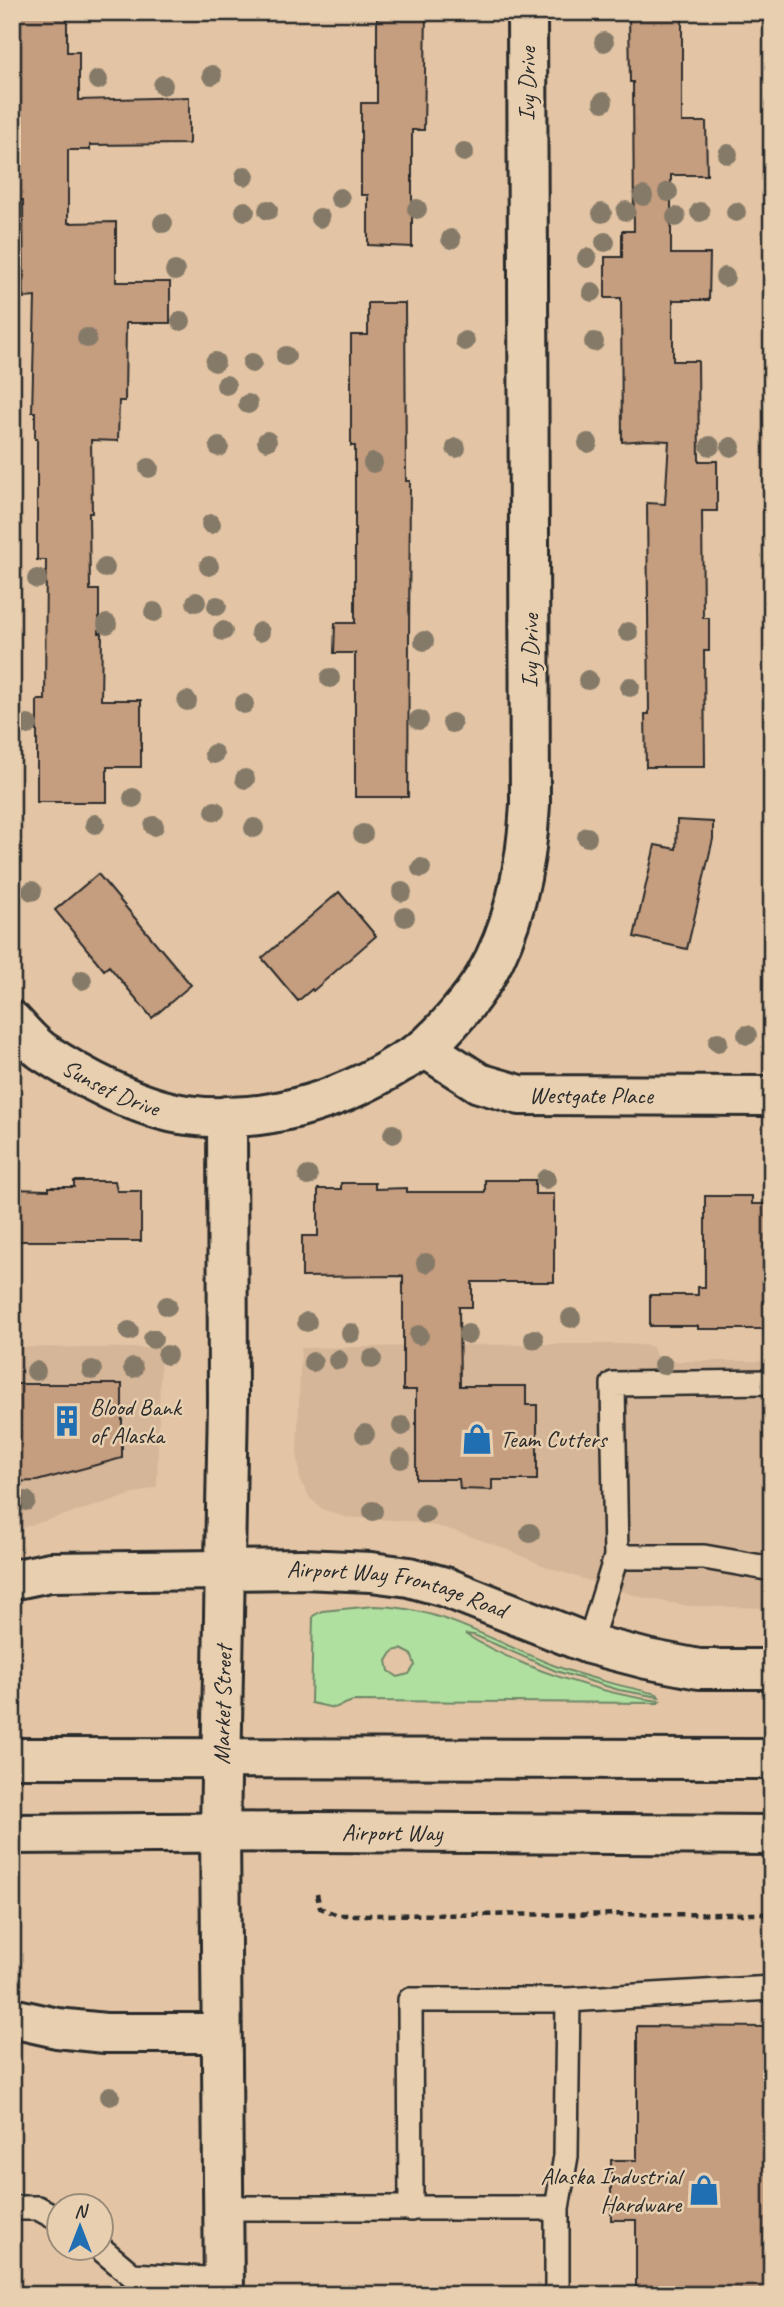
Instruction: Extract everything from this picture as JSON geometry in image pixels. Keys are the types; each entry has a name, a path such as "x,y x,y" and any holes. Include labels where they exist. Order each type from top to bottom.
{"street":[{"name":"Ivy Drive","path":"227,1116 272,1114 320,1101 383,1074 425,1048 485,978 515,903 528,841 530,804 527,12"},
{"name":"Sunset Drive","path":"12,1021 26,1058 92,1080 143,1103 187,1115 227,1116"},
{"name":"Westgate Place","path":"425,1048 479,1083 520,1095 772,1096"},
{"name":"Market Street","path":"224,2288 220,1832 228,1401 227,1116"},
{"name":"Airport Way Frontage Road","path":"12,1580 50,1572 225,1570 321,1570 409,1577 445,1587 589,1644 648,1659 699,1669 772,1669"},
{"path":"12,1758 772,1759"},
{"name":"Airport Way","path":"12,1834 220,1832 772,1835"},
{"path":"12,2018 57,2028 105,2033 221,2033"}],"lane":[{"path":"589,1644 616,1557 612,1384 772,1382"},
{"path":"616,1557 704,1557 772,1569"},
{"path":"411,2209 410,2000 568,2000 772,1988"},
{"path":"556,2295 557,2208 566,2156 568,2000"},
{"path":"12,2208 38,2208 46,2212"},
{"path":"223,2208 557,2208"},
{"path":"112,2262 133,2285 224,2288"}],"path":[{"path":"317,1894 320,1908 338,1915 772,1914"}],"shaded area":[{"path":"539,1344 652,1346 659,1361 772,1361 772,1608 689,1606 643,1598 549,1568 501,1547 445,1528 408,1521 344,1517 322,1509 310,1498 300,1481 297,1451 301,1348"},
{"path":"12,1347 161,1348 157,1487 12,1529"}],"green space":[{"path":"374,1606 421,1612 466,1627 566,1670 657,1694 659,1697 619,1690 556,1671 474,1635 465,1634 509,1657 559,1677 611,1692 660,1701 353,1701 334,1708 311,1703 313,1616 322,1611","holes":["401,1649 411,1654 415,1665 409,1674 398,1677 389,1671 387,1661 393,1651"]}],"building":[{"path":"18,12 67,12 67,52 79,52 79,100 189,97 189,144 90,145 90,150 68,150 68,223 116,222 116,282 170,282 170,323 126,323 125,401 119,401 118,441 91,440 90,590 99,590 99,633 102,633 101,700 141,700 141,767 107,767 107,802 37,802 37,700 45,700 46,560 37,560 37,439 35,412 32,412 35,297 24,298 23,200 19,200"},
{"path":"377,12 426,12 424,130 412,130 412,247 368,245 368,195 361,195 361,103 377,103"},
{"path":"629,12 682,12 682,122 706,122 707,175 671,175 671,254 710,254 709,300 673,300 673,361 698,361 699,461 717,461 717,511 702,511 703,618 709,618 709,651 704,651 705,767 646,767 645,714 649,714 647,503 665,504 669,441 622,442 621,298 605,298 605,257 622,257 622,231 634,231 633,82 630,82"},
{"path":"368,303 405,303 406,481 410,481 408,797 355,797 355,653 334,653 335,623 355,623 355,446 351,446 351,335 368,335"},
{"path":"677,820 713,822 713,839 687,949 634,937 655,845 676,849"},
{"path":"98,874 191,985 152,1018 109,966 104,970 55,910"},
{"path":"339,892 376,936 298,1001 262,958"},
{"path":"485,1180 535,1180 535,1194 554,1194 554,1282 472,1282 472,1307 459,1307 460,1386 526,1386 526,1405 537,1405 537,1480 492,1480 492,1490 460,1489 459,1479 416,1479 416,1390 403,1390 403,1276 302,1277 302,1236 318,1236 318,1189 341,1189 341,1183 375,1183 375,1189 407,1188 407,1192 485,1192"},
{"path":"74,1181 115,1181 117,1191 141,1191 141,1241 12,1241 12,1189 49,1190 49,1187 74,1187"},
{"path":"705,1196 752,1196 752,1204 772,1204 772,1329 650,1326 650,1295 698,1295 698,1287 705,1287"},
{"name":"Blood Bank of Alaska","path":"12,1384 122,1384 122,1458 37,1481 12,1482"},
{"name":"Alaska Industrial Hardware","path":"637,2026 772,2027 772,2295 636,2295 636,2220 611,2220 611,2160 637,2160"}],"place":[{"name":"Blood Bank of Alaska","path":"67,1421"},
{"name":"Team Cutters","path":"477,1439"},
{"name":"Alaska Industrial Hardware","path":"704,2190"}]}
